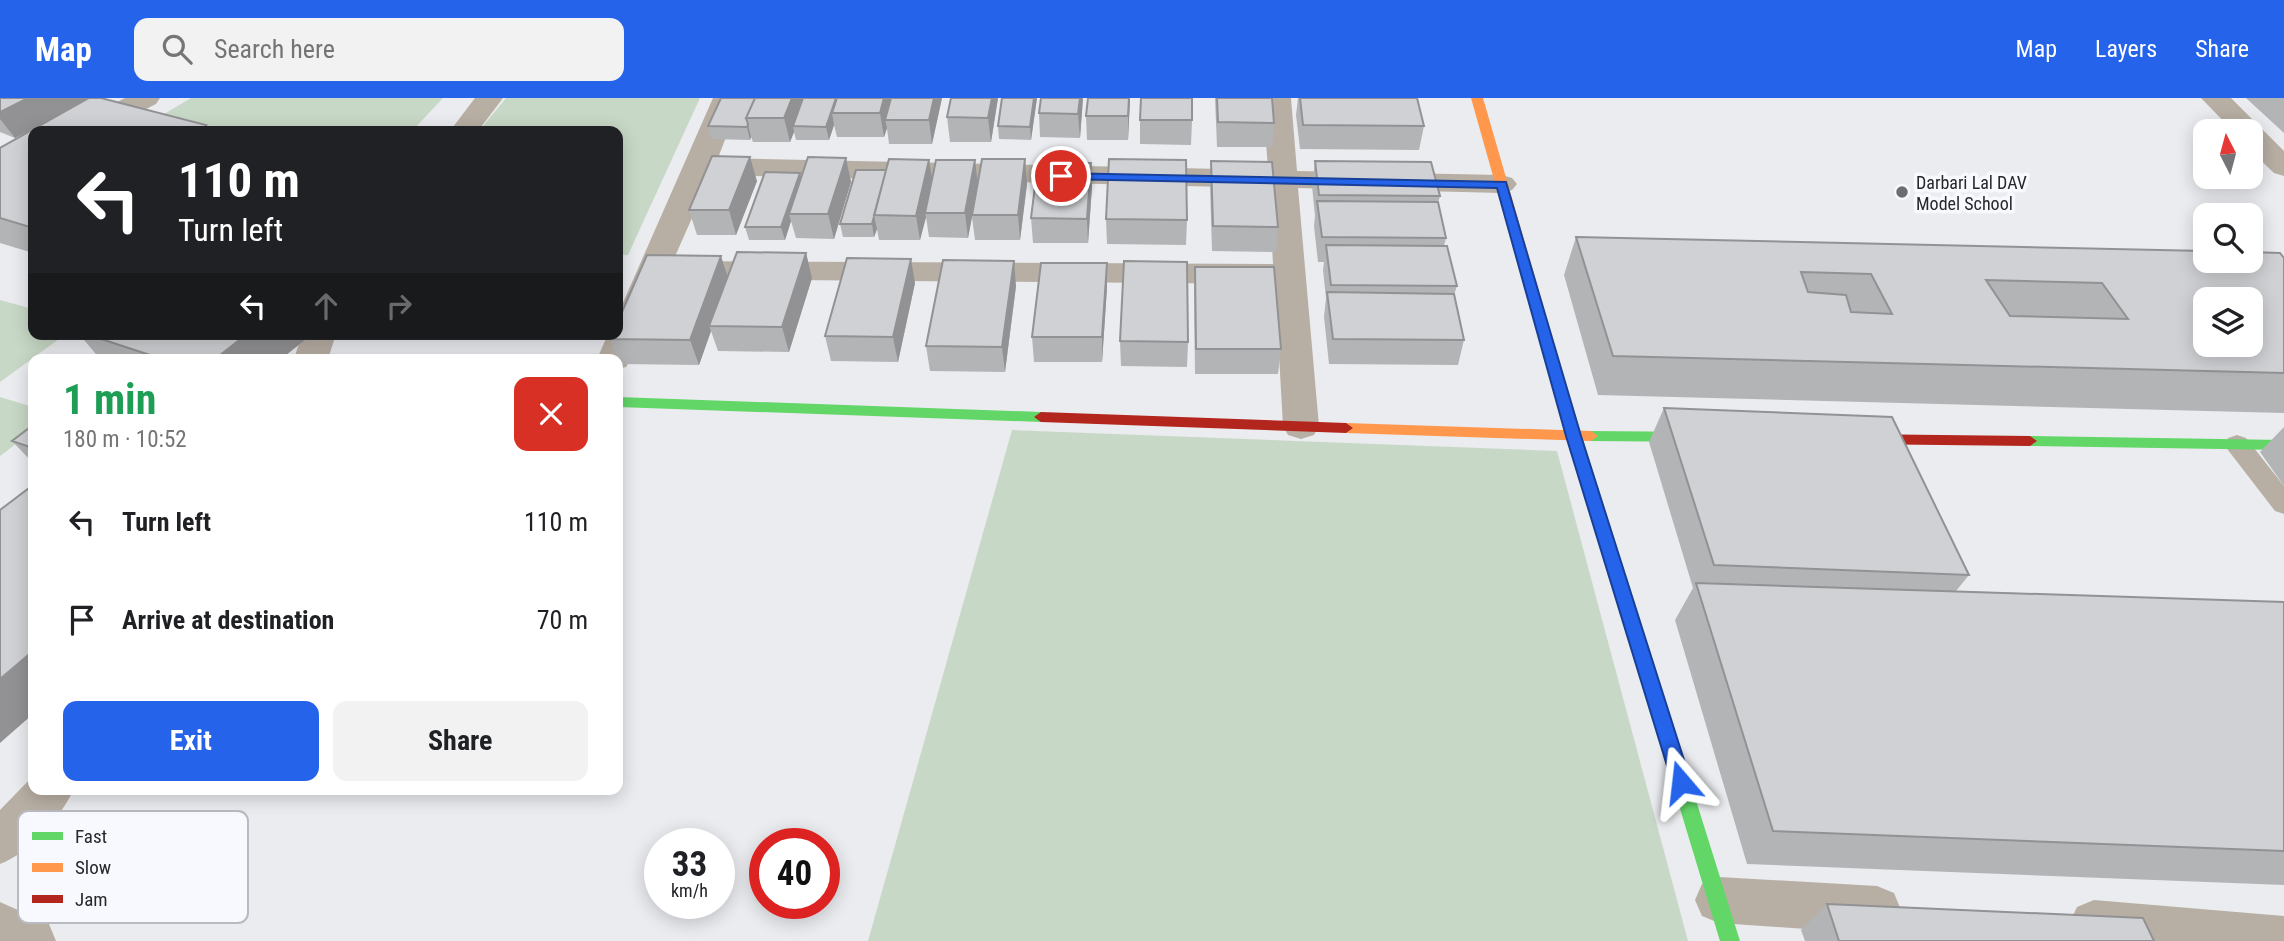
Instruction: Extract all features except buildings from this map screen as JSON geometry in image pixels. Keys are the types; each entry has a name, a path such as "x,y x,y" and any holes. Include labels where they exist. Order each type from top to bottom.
{"street":[{"path":"92,126 146,98"},
{"path":"468,126 489,98"},
{"path":"623,338 700,166 727,98"},
{"path":"1276,98 1301,426"},
{"path":"1477,98 1573,436 1725,920 1924,913"},
{"path":"2215,98 2237,119"},
{"path":"2263,145 2284,167"},
{"path":"700,166 1502,184"},
{"path":"652,271 1290,274"},
{"path":"623,402 1573,436 1723,438"},
{"path":"1831,439 1878,451 2284,444"},
{"path":"30,811 45,795"},
{"path":"0,842 18,823"},
{"path":"2048,921 2173,935 2284,940"},
{"path":"0,926 31,941"}],"lane":[{"path":"2237,444 2284,504"}],"green space":[{"path":"191,98 443,98 417,126 210,126 164,114"},
{"path":"506,98 700,98 628,255 623,255 623,126 483,126"},
{"path":"0,300 28,308 28,340 58,340 38,354 28,354 28,362 0,382"},
{"path":"0,397 28,405 28,435 0,456"},
{"path":"1012,430 1557,451 1688,941 868,941"}],"traffic: fast":[{"path":"1559,385 1730,941"},
{"path":"623,402 1041,417"},
{"path":"1591,436 1704,437"},
{"path":"2030,441 2284,445"}],"traffic: slow":[{"path":"1477,98 1559,385"},
{"path":"1346,428 1591,436"}],"traffic: jam":[{"path":"1041,417 1346,428"},
{"path":"1852,439 2030,441"}],"place":[{"name":"Darbari Lal DAV Model School","path":"1902,192"}],"route":[{"path":"1061,176 1502,184 1573,436 1681,782"}]}
